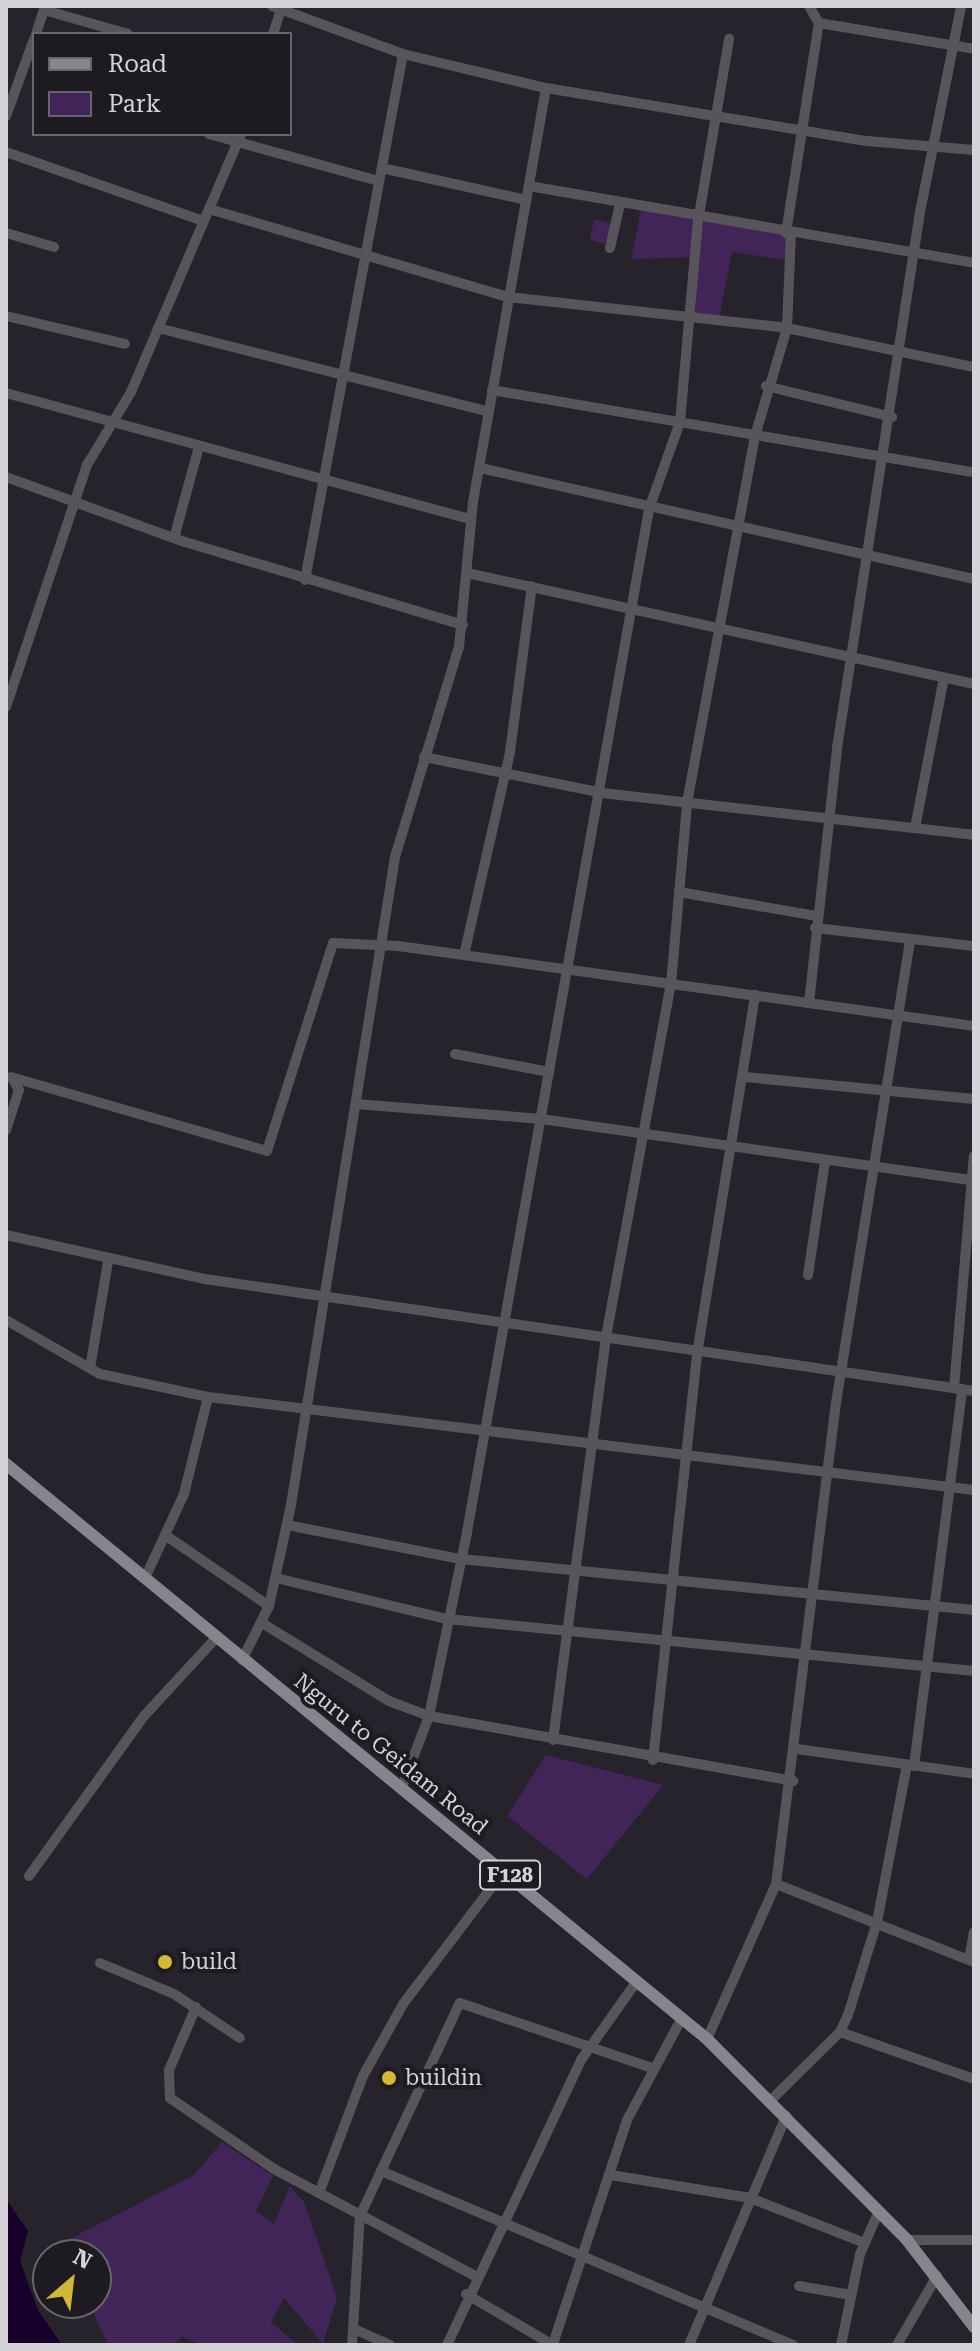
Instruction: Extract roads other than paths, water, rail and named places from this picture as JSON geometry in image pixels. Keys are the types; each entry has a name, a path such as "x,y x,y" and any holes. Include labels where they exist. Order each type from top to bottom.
{"main road":[{"name":"Nguru to Geidam Road","path":"6,1464 707,2039 907,2240 974,2327"}],"street":[{"path":"553,1740 564,1627 606,1337 645,1139 671,984 687,803 755,436 766,386 787,328 788,234 799,130 819,23 809,6"},
{"path":"809,1003 826,821 886,459 931,149 961,6"},
{"path":"37,32 44,8 122,32"},
{"path":"273,32 276,8 403,54 546,88 799,130 931,149 974,150"},
{"path":"819,23 974,49"},
{"path":"402,1787 429,1716 461,1559 602,793 649,509 680,422 692,320 699,219 729,39"},
{"path":"305,580 326,484 403,54"},
{"path":"6,116 29,74"},
{"path":"242,1660 269,1606 287,1525 395,857 463,625 471,519 546,88"},
{"path":"6,707 71,503 158,328 240,139 379,181"},
{"path":"6,152 203,221"},
{"path":"382,168 526,200"},
{"path":"529,186 699,219 974,263"},
{"path":"610,248 620,204"},
{"path":"209,209 508,297 692,320 787,328 900,355 974,367"},
{"path":"6,233 54,247"},
{"path":"6,316 125,344"},
{"path":"158,328 343,381 489,412"},
{"path":"766,386 892,417"},
{"path":"492,390 974,472"},
{"path":"6,393 198,450 471,519"},
{"path":"174,538 198,450"},
{"path":"480,468 737,531 974,579"},
{"path":"6,477 174,538 305,580 463,625"},
{"path":"467,573 634,607 854,662 974,684"},
{"path":"464,955 502,772 532,586"},
{"path":"915,828 944,678"},
{"path":"424,757 602,793 826,821 974,835"},
{"path":"679,892 816,916"},
{"path":"815,928 910,942 974,946"},
{"path":"707,2039 776,1884 793,1781 805,1652 841,1372 902,1017 910,942"},
{"path":"9,1076 267,1151 333,943 464,955 974,1026"},
{"path":"653,1760 697,1354 745,1077 755,995"},
{"path":"455,1054 549,1072"},
{"path":"6,1130 19,1090 9,1076"},
{"path":"745,1077 974,1099"},
{"path":"356,1104 541,1119 645,1139 972,1181"},
{"path":"771,2100 840,2032 877,1922 911,1766 926,1666 958,1389 974,1156"},
{"path":"808,1275 825,1161"},
{"path":"6,1235 108,1262 504,1318 697,1354 974,1391"},
{"path":"90,1368 108,1262"},
{"path":"6,1320 90,1368 208,1397 307,1411 486,1428 828,1475 974,1490"},
{"path":"145,1578 184,1494 208,1397"},
{"path":"287,1525 461,1559 974,1610"},
{"path":"165,1535 269,1606"},
{"path":"276,1578 447,1619 564,1627 974,1671"},
{"path":"262,1623 389,1701 429,1716 653,1760 793,1781"},
{"path":"29,1876 136,1727 216,1638"},
{"path":"797,1749 974,1774"},
{"path":"319,2193 363,2076 403,2004 504,1871"},
{"path":"776,1884 972,1961 974,1932"},
{"path":"100,1963 196,2007 240,2038"},
{"path":"447,2345 466,2294 499,2224 591,2047 637,1981"},
{"path":"352,2345 360,2216 460,2003 652,2068"},
{"path":"196,2007 166,2091 319,2193 475,2276"},
{"path":"466,2294 547,2343 584,2262 611,2175 652,2068 682,2018"},
{"path":"840,2032 974,2079"},
{"path":"689,2345 786,2116"},
{"path":"381,2171 584,2262 793,2345"},
{"path":"611,2175 750,2198 865,2243"},
{"path":"841,2345 865,2243 879,2211"},
{"path":"907,2240 974,2240"},
{"path":"897,2345 937,2276"},
{"path":"799,2286 851,2295"},
{"path":"354,2329 390,2345"}],"place":[{"name":"build","path":"165,1962"},
{"name":"buildin","path":"389,2078"}]}
